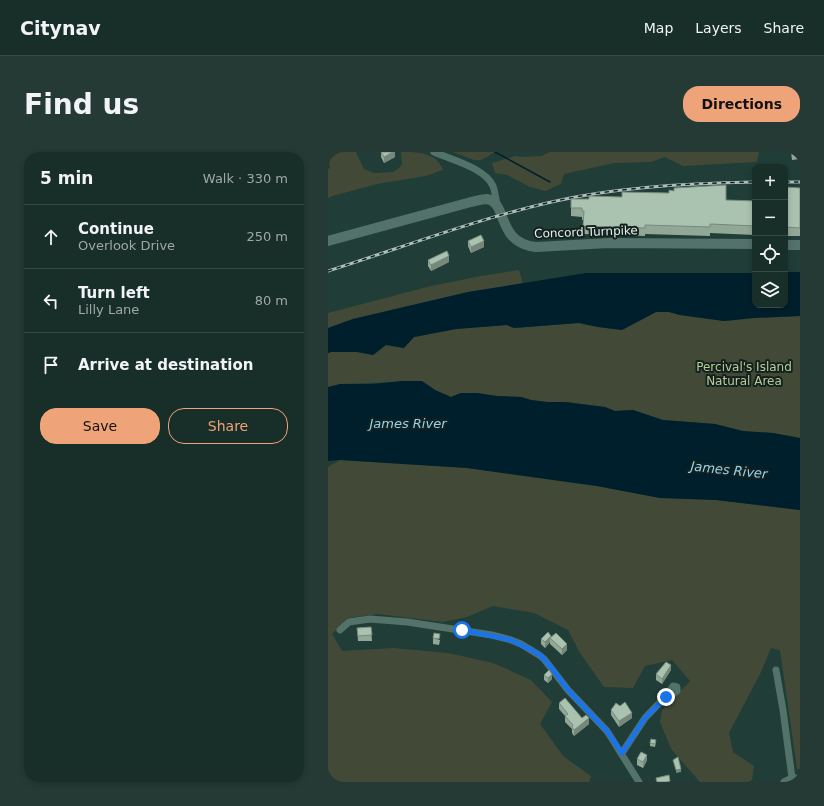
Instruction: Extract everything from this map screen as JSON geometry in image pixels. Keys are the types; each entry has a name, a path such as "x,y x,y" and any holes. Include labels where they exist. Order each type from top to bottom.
{"street":[{"path":"434,152 481,172 493,187 497,205"},
{"path":"328,241 471,202 488,200 497,205"},
{"name":"Concord Turnpike","path":"497,205 510,234 519,243 527,246 536,247 609,243 752,244"},
{"path":"788,245 800,245"},
{"path":"340,630 349,622 370,619 407,622 492,635 521,644 539,654 544,659 568,690 610,735 639,782"},
{"path":"776,670 792,778"},
{"path":"622,753 645,718 667,695"},
{"path":"784,782 792,778 800,778"}],"green space":[{"path":"328,152 357,152 356,153 364,169 374,173 393,172 399,168 402,164 401,152 413,152 431,156 440,164 443,170 426,176 377,184 328,198 328,169 330,168"},
{"path":"453,152 495,152 481,160 474,160"},
{"path":"550,152 759,152 757,162 683,166 665,157 651,162 614,163 564,174 561,184 545,191 530,187 507,175 495,173 492,163 515,156 541,156"},
{"path":"519,270 523,284 468,292 353,319 328,328 328,313 431,286"},
{"name":"Percival's Island Natural Area","path":"656,312 669,312 724,321 800,316 800,438 773,433 743,431 715,424 663,420 633,410 615,411 605,407 565,402 547,402 521,397 477,393 461,393 451,397 435,390 422,381 340,384 328,387 328,353 331,352 357,352 373,355 386,345 404,348 414,337 456,329 507,325 514,328 579,323 622,330"},
{"path":"340,460 467,468 597,486 660,498 716,500 800,510 800,769 797,769 780,650 771,648 761,672 729,733 733,752 754,766 752,780 748,782 700,782 671,749 660,722 662,710 690,681 672,660 645,666 633,688 604,687 580,653 568,630 534,613 493,606 467,617 443,622 378,614 348,618 332,634 342,651 393,648 448,653 493,663 531,680 552,702 540,724 563,756 591,776 589,782 328,782 328,467"}],"water":[{"path":"788,272 800,272 800,316 724,321 669,312 656,312 622,330 579,323 514,328 507,325 456,329 414,337 404,348 386,345 373,355 357,352 328,353 328,328 353,319 468,292 586,273 752,273 752,308 788,308"},
{"name":"James River","path":"422,381 435,390 451,397 461,393 477,393 521,397 547,402 565,402 605,407 615,411 633,410 663,420 715,424 743,431 773,433 800,438 800,510 716,500 660,498 597,486 467,468 340,460 328,461 328,387 340,384 372,384"}],"building":[{"path":"381,152 393,152 384,157"},
{"path":"726,185 726,200 752,201 752,226 710,224 710,227 645,225 645,228 583,226 584,211 582,211 582,208 571,208 571,199 589,199 589,196 622,197 622,192 669,193 669,190 674,191 674,188"},
{"path":"788,187 800,188 800,228 788,227"},
{"path":"481,235 484,241 471,247 468,241"},
{"path":"447,251 449,256 431,265 428,260"},
{"path":"371,627 372,635 358,636 357,628"},
{"path":"548,632 551,636 545,642 541,639"},
{"path":"434,633 440,634 439,639 433,638"},
{"path":"556,633 567,644 562,649 550,638"},
{"path":"666,662 671,665 662,679 656,674"},
{"path":"549,670 552,674 548,678 544,675"},
{"path":"565,698 582,718 586,715 589,718 574,730 572,727 573,725 565,716 568,714 559,703"},
{"path":"625,702 632,713 619,721 611,710 616,703 620,706"},
{"path":"651,739 656,740 655,744 650,743"},
{"path":"641,752 647,755 643,762 637,759"},
{"path":"678,757 681,769 676,770 673,760"},
{"path":"669,775 670,781 657,782 656,778"}],"waterway":[{"path":"495,152 550,182"}],"railway":[{"path":"328,271 470,224 556,201 604,192 630,189 706,183 752,182"},
{"path":"788,182 800,182"}],"route":[{"path":"462,630 511,640 539,654 568,690 607,731 622,753 645,718 666,697"}]}
